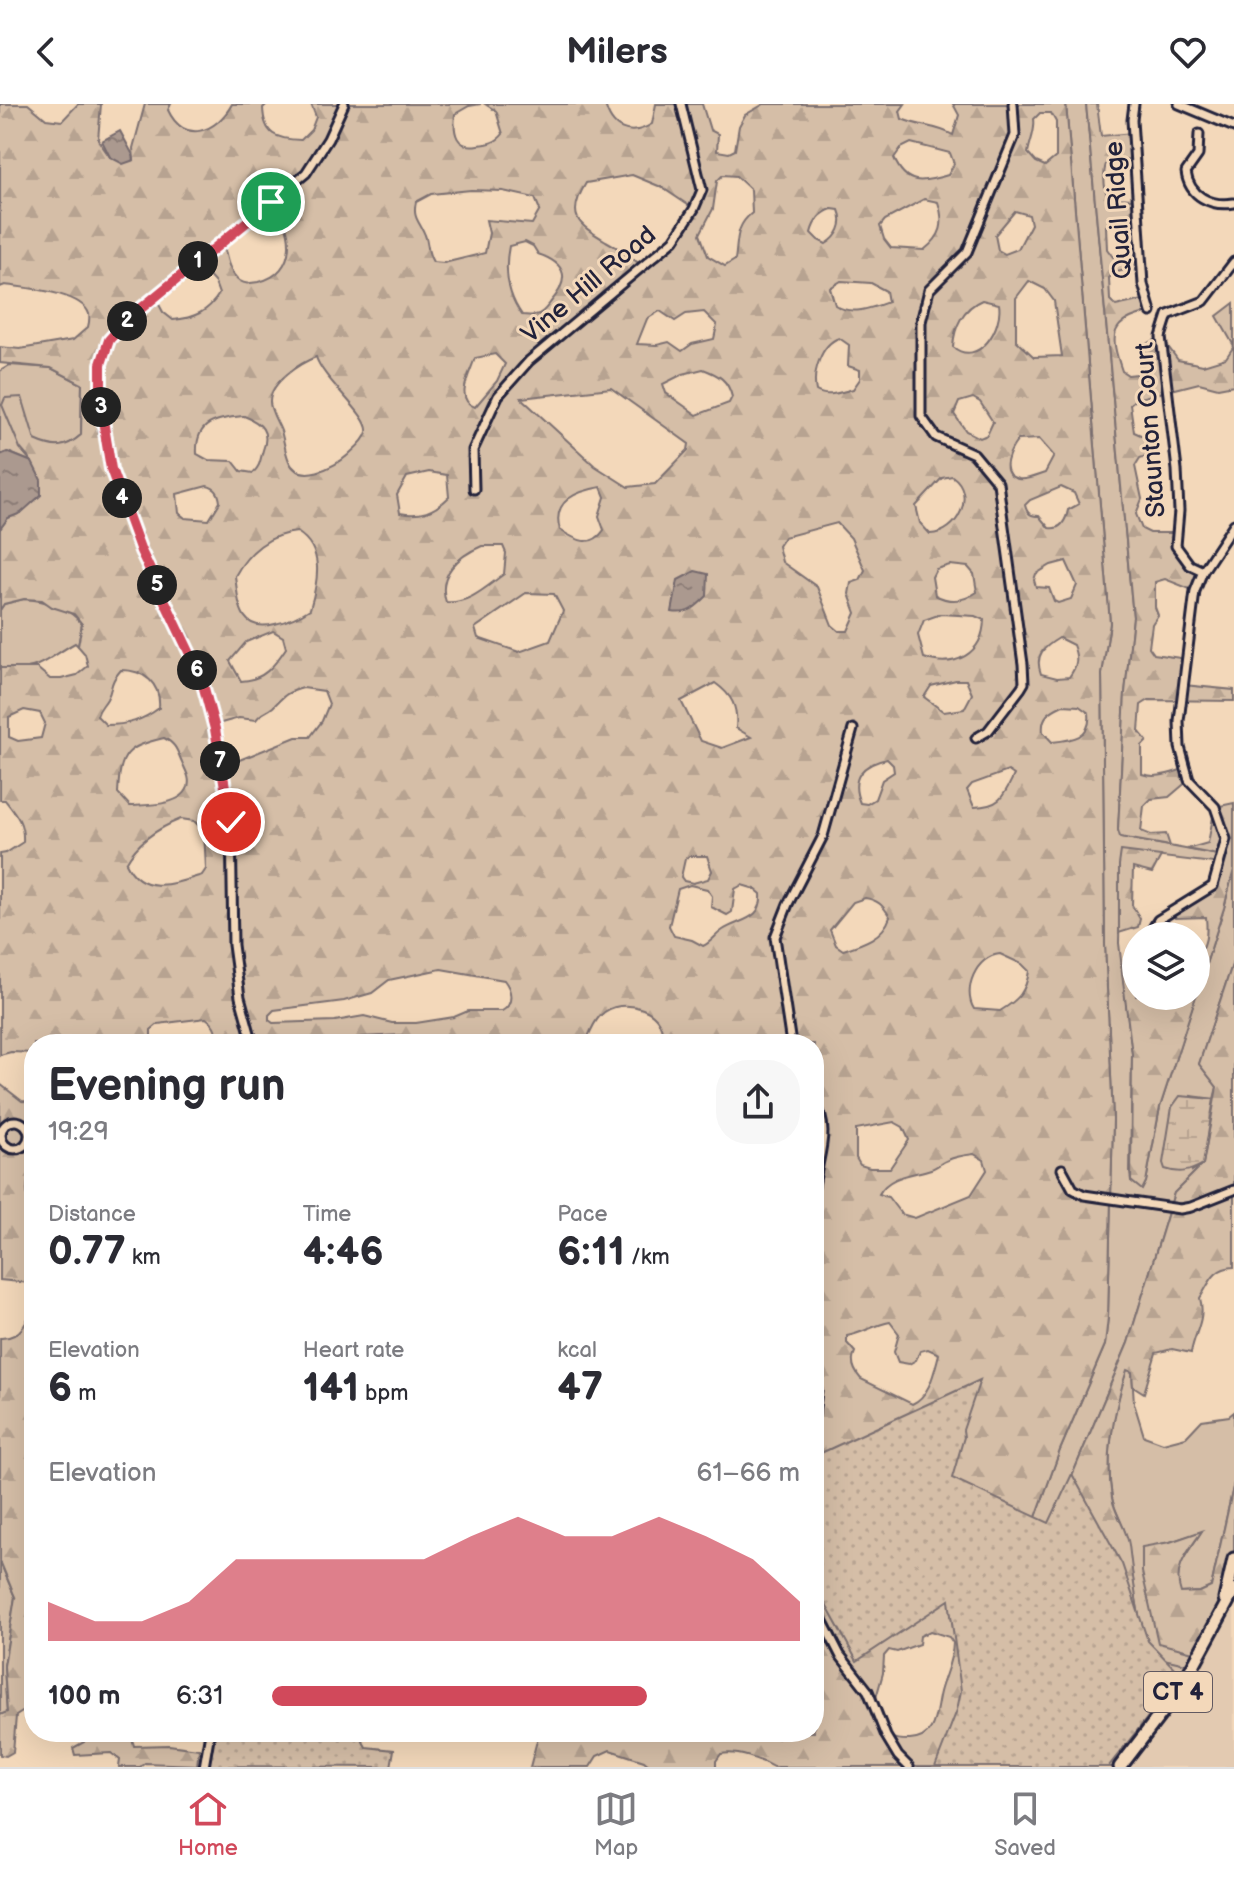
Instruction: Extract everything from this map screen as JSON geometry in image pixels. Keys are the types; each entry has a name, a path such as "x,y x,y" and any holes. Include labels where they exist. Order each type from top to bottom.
{"main road":[{"name":"CT 4","path":"1223,1608 1234,1559"},
{"name":"CT 4","path":"1120,1767 1182,1686 1234,1590"}],"street":[{"path":"250,1034 240,997 233,945 231,822 215,729 201,677 141,551 111,469 101,408 101,364 109,340 127,320 306,173 328,139 344,104"},
{"name":"Vine Hill Road","path":"474,489 473,450 498,396 529,361 674,240 694,209 702,190 681,104"},
{"path":"976,738 988,731 1021,688 1024,683 1023,664 998,483 974,454 936,437 921,416 921,322 929,290 967,252 1015,135 1013,104"},
{"name":"Quail Ridge","path":"1134,104 1132,120 1143,284 1151,312"},
{"path":"1179,104 1234,127"},
{"path":"1199,134 1200,150 1186,172 1190,185 1208,202 1222,205 1234,203"},
{"name":"Staunton Court","path":"1203,571 1190,565 1176,546 1179,511 1177,470 1161,337 1168,315 1204,301 1234,262"},
{"path":"1157,922 1213,886 1226,839 1215,807 1189,780 1180,747 1179,721 1195,591 1203,571 1234,524"},
{"path":"790,1034 775,937 788,904 823,836 853,729"},
{"path":"24,1124 13,1120 3,1126 1,1137 7,1147 17,1149 24,1145"},
{"path":"0,1156 7,1147"},
{"path":"1062,1169 1073,1189 1084,1195 1174,1208 1191,1207 1234,1190"},
{"path":"824,1624 840,1655 868,1691 886,1736 909,1767"},
{"path":"204,1767 208,1742"}],"shaded area":[{"path":"1234,1590 1234,1767 1120,1767"}],"green space":[{"path":"0,104 28,104 46,119 62,121 78,104 101,104 98,140 110,157 134,160 133,148 145,104 171,104 168,110 175,121 183,128 200,131 218,122 232,104 267,104 263,108 269,130 278,137 301,140 311,130 316,117 311,104 481,104 469,106 455,114 458,138 471,146 492,142 503,134 496,111 485,104 605,104 616,125 622,129 636,130 652,124 656,104 702,104 710,130 718,134 717,151 729,153 735,150 739,126 745,115 764,104 905,104 900,111 902,119 953,135 959,115 953,104 1066,104 1110,623 1102,674 1105,945 1113,1119 1105,1345 1060,1450 1021,1559 1043,1767 773,1767 748,1756 728,1753 721,1754 716,1767 651,1767 644,1761 610,1750 597,1756 590,1767 530,1767 537,1742 824,1742 824,1034 662,1034 659,1022 652,1015 643,1009 620,1006 600,1016 589,1034 216,1034 206,1018 158,1024 151,1034 24,1034 24,1053 0,1055 0,854 23,842 23,835 16,815 5,800 0,800 0,668 37,668 50,679 61,679 77,675 88,666 85,654 78,646 82,624 74,614 52,607 42,600 24,599 4,604 0,610 0,529 8,518 21,513 32,462 20,448 2,405 5,398 22,397 35,440 54,446 65,445 81,435 82,384 51,368 0,363 0,347 20,349 73,340 88,327 89,314 76,301 65,296 5,285 0,287","holes":["1040,113 1051,113 1056,122 1056,157 1045,166 1028,153 1034,119","911,143 950,153 954,164 948,175 930,180 916,180 904,174 894,158 901,148","632,175 661,187 694,209 674,240 643,266 588,229 576,211 586,183","723,175 736,176 751,190 752,213 740,229 735,260 725,266 708,256 700,234 713,209 717,181","503,191 535,198 540,210 532,224 486,220 489,233 485,253 444,263 433,262 429,254 426,238 417,220 416,202 431,194","924,199 938,202 940,229 924,250 891,248 880,226 885,220","271,202 285,223 289,248 281,269 271,277 246,283 233,273 223,241","832,209 839,210 841,220 839,230 826,244 811,233 821,215","1015,211 1029,215 1031,224 1018,249 1005,254 998,250 995,235","525,242 560,268 563,274 561,287 540,313 522,315 513,299 507,264 509,246","197,263 215,283 219,294 200,313 173,320 163,312 155,297","841,281 871,283 886,291 888,302 848,310 835,305 830,288","1029,281 1045,289 1054,301 1062,356 1034,357 1016,340 1016,298","982,300 999,304 999,313 987,342 980,349 963,352 953,347 955,332 970,308","660,311 675,321 686,314 704,312 717,325 714,339 692,344 682,351 669,342 637,344 647,319","839,338 849,345 848,366 860,370 860,379 853,389 834,394 816,391 817,368 823,353","495,354 505,364 497,381 475,407 469,404 464,392 475,358","316,357 366,425 364,439 356,447 342,460 317,472 301,472 294,468 270,406 275,387 294,369","703,369 725,382 732,397 729,403 697,415 666,393 663,384","611,388 689,444 688,450 655,484 628,487 595,466 521,398","973,398 980,402 993,422 987,435 980,438 966,431 954,414 959,402","244,416 260,425 266,438 260,462 253,473 241,471 233,461 208,460 197,454 200,435 210,424","1039,439 1054,456 1045,473 1018,479 1008,472 1007,461 1018,440","429,472 447,475 449,497 438,506 420,514 400,513 397,495 407,477","952,476 963,492 961,511 949,527 930,534 920,523 916,506 942,478","207,486 213,488 220,502 209,520 185,518 179,513 177,494","601,487 605,497 599,516 604,530 589,541 560,530 559,511 576,494","1061,487 1074,493 1079,504 1068,510 1062,524 1053,528 1049,528 1039,516 1028,512 1025,505","837,523 851,538 865,570 860,580 851,583 849,594 856,613 848,631 839,631 832,625 817,587 782,562 778,546 784,537","297,532 306,539 316,557 317,567 310,609 293,618 263,626 254,624 243,614 235,576 246,559 260,546 287,533","482,546 503,546 506,553 504,574 470,597 446,602 444,583 452,568","1066,561 1077,585 1071,599 1058,603 1054,601 1049,588 1036,587 1036,574","950,565 968,567 974,574 977,592 967,598 956,600 935,595 932,577 936,569","526,593 554,594 563,611 550,641 519,652 478,638 475,628","941,614 975,616 984,620 979,642 965,656 946,661 924,658 918,635 924,620","273,631 283,637 286,648 273,666 249,680 241,681 230,661 246,642","1059,638 1073,645 1076,661 1069,677 1041,674 1039,662 1045,648","121,670 144,676 154,685 159,708 134,721 106,725 97,716","966,680 972,694 964,709 944,712 924,697 931,686","715,683 733,702 736,728 751,737 722,748 701,741 681,701","303,688 324,691 329,704 322,721 310,737 296,737 222,767 214,725 239,718 256,720 292,691","1063,705 1079,706 1089,713 1087,728 1073,739 1052,742 1043,732 1045,718","24,710 40,713 45,723 41,738 18,741 9,737 9,717","164,738 177,751 188,777 188,787 171,801 130,806 118,793 123,760 141,745","887,759 893,765 894,772 882,780 875,799 867,804 860,803 857,794 860,773 871,764","1008,771 1014,775 1000,799 990,805 974,807 967,790 972,784","181,819 194,821 204,831 206,869 202,875 159,885 149,884 133,873 126,863 143,842","689,856 707,856 712,871 708,879 693,883 681,877 685,859","690,885 707,889 712,896 711,907 727,915 732,912 735,889 742,885 761,894 761,903 749,918 723,930 703,946 674,936 669,926 678,889","865,898 877,902 890,917 887,924 871,939 843,950 836,945 830,930 853,902","1000,954 1022,964 1029,971 1020,995 1000,1011 974,1009 970,993 974,975 984,961","441,969 504,980 510,997 502,1011 468,1011 454,1017 416,1023 392,1023 364,1016 335,1021 273,1023 269,1015 274,1010 344,1001 372,993 389,980","894,1122 903,1127 909,1140 890,1168 860,1165 856,1158 856,1129","974,1154 984,1160 987,1170 971,1195 915,1218 901,1214 888,1197 879,1194 895,1179","890,1322 899,1334 894,1352 898,1362 909,1364 916,1360 920,1351 928,1349 939,1354 930,1383 923,1395 912,1404 861,1379 855,1370 855,1352 847,1343 847,1336","930,1631 949,1637 953,1643 933,1723 930,1730 919,1738 900,1740 886,1735 876,1709 884,1656 889,1650 897,1652 919,1644 920,1636"]},
{"path":"1066,104 1086,104 1133,617 1125,693 1118,830 1121,837 1223,856 1221,864 1121,852 1119,943 1122,1010 1127,1010 1132,1054 1130,1173 1131,1181 1142,1189 1146,1182 1160,1107 1191,1010 1210,1010 1210,952 1234,869 1234,959 1199,1064 1217,1087 1214,1099 1191,1096 1192,1171 1203,1164 1174,1193 1128,1343 1039,1554 1043,1767 1021,1559 1060,1450 1105,1345 1108,1317 1113,1119 1105,945 1102,674 1110,623"},
{"path":"1086,104 1097,104 1101,136 1132,133 1134,159 1108,160 1104,174 1108,198 1137,199 1139,223 1120,221 1106,226 1107,249 1113,257 1141,256 1142,271 1120,271 1109,278 1110,300 1116,306 1148,299 1150,312 1127,320 1116,331 1115,347 1122,371 1128,375 1137,374 1147,344 1161,337 1178,360 1203,365 1226,358 1234,346 1234,385 1218,388 1199,383 1136,399 1130,404 1134,432 1154,441 1154,453 1140,458 1135,466 1142,499 1136,514 1142,529 1150,533 1177,533 1178,546 1184,556 1203,571 1195,591 1165,579 1155,582 1158,615 1152,624 1149,647 1154,654 1187,659 1184,685 1234,690 1234,701 1149,700 1141,705 1139,731 1147,741 1142,746 1142,774 1158,776 1184,769 1189,780 1169,797 1151,799 1144,806 1141,831 1151,835 1166,834 1170,846 1120,837 1118,830 1125,693 1133,617"},
{"path":"1234,303 1234,346 1217,316"},
{"path":"10,365 51,368 82,384 81,435 65,445 54,446 35,441 20,448 32,462 8,452 0,455 0,371"},
{"path":"24,599 56,606 77,618 82,624 78,646 75,643 32,667 0,668 0,610 4,604"},
{"path":"1234,803 1234,869 1210,952 1210,922 1206,922 1206,917 1175,918 1173,910 1213,886 1223,856 1187,849 1208,843 1215,807"},
{"path":"1121,851 1161,856 1152,873 1133,868 1132,905 1140,919 1139,922 1122,922 1122,932 1119,933"},
{"path":"1234,959 1234,1267 1217,1273 1200,1298 1201,1320 1191,1353 1172,1349 1156,1353 1144,1393 1133,1386 1132,1372 1127,1370 1110,1450 1112,1498 1128,1539 1146,1655 1194,1666 1120,1767 1053,1767 1039,1554 1128,1343 1174,1193 1203,1164 1217,1087 1199,1064"},
{"path":"1127,1010 1191,1010 1160,1107 1142,1190 1131,1181 1132,1054"},
{"path":"0,1084 24,1101 24,1282 0,1280"},
{"path":"1180,1096 1214,1099 1203,1164 1180,1172 1165,1169 1163,1163 1172,1107"},
{"path":"24,1325 24,1711 16,1716 13,1752 6,1756 0,1755 0,1715 7,1712 4,1666 15,1597 0,1561 0,1338 19,1331"},
{"path":"1127,1369 1132,1372 1134,1403 1144,1436 1163,1443 1186,1437 1202,1420 1229,1416 1234,1412 1234,1483 1211,1587 1200,1592 1180,1593 1178,1583 1183,1560 1201,1532 1142,1548 1201,1654 1194,1666 1146,1656 1127,1539 1114,1504 1110,1482 1112,1433"},
{"path":"980,1380 963,1430 964,1437 952,1478 1049,1523 1072,1474 1122,1564 1148,1641 1177,1671 1151,1713 1108,1767 935,1767 961,1691 949,1600 857,1661 824,1601 824,1452"},
{"path":"1234,1483 1234,1559 1223,1608 1201,1654 1158,1643 1142,1572 1142,1547 1202,1531 1183,1560 1179,1584 1181,1593 1200,1592 1211,1587"},
{"path":"0,1562 15,1597 4,1666 7,1713 0,1715"},
{"path":"84,1742 133,1742 134,1746 169,1745 199,1749 197,1765 145,1763 140,1767 119,1767 120,1760 111,1753 75,1755 73,1748"},
{"path":"212,1742 363,1742 366,1747 394,1750 391,1767 208,1766"}],"water":[{"path":"120,131 134,160 123,164 110,157 102,141"},
{"path":"7,452 32,462 41,480 41,495 21,513 8,518 0,529 0,455"},
{"path":"695,571 708,574 707,596 687,611 672,612 678,580"}],"route":[{"path":"231,822 215,729 201,677 141,551 111,469 101,408 101,364 109,340 127,320 271,202"}]}
